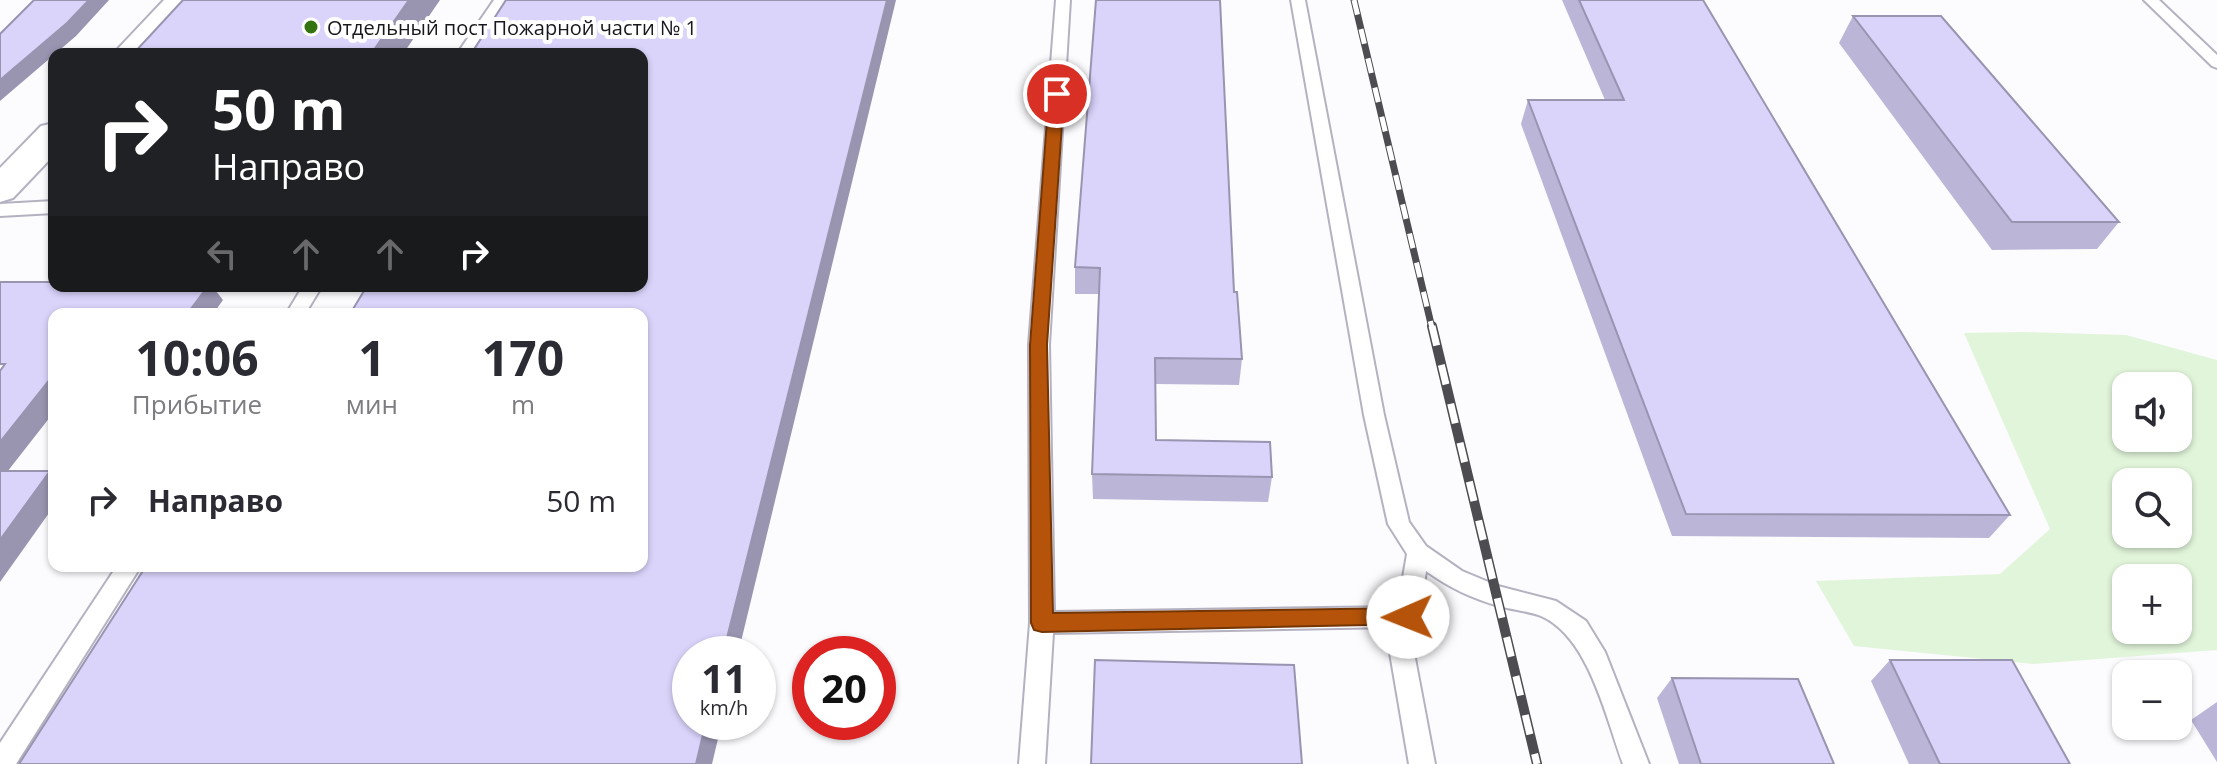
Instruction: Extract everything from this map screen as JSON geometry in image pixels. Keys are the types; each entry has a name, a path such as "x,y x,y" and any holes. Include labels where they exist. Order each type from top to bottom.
{"street":[{"path":"136,48 182,0"},
{"path":"0,190 48,140"}],"lane":[{"path":"469,48 501,0"},
{"path":"1032,764 1042,623 1039,345 1063,0"},
{"path":"1298,0 1374,415 1399,524 1418,553 1454,578 1496,595 1548,608 1578,628 1593,652 1636,764"},
{"path":"2151,0 2217,63"},
{"path":"0,210 48,207"},
{"path":"1418,553 1402,653 1422,764"},
{"path":"1,764 126,572"},
{"path":"1042,623 1408,617"}],"green space":[{"path":"1964,333 2126,335 2217,360 2217,650 2033,664 1854,646 1816,581 2000,574 2050,529"}],"building":[{"path":"34,0 89,0 0,80 0,34"},
{"name":"Отдельный пост Пожарной части № 1","path":"183,0 409,0 375,48 139,48"},
{"path":"506,0 887,0 728,636 672,636 672,740 702,740 696,764 19,764 142,572 648,572 648,308 354,308 363,292 648,292 648,48 475,48"},
{"path":"1096,0 1220,0 1234,292 1237,292 1242,359 1155,358 1156,440 1270,442 1272,477 1092,474 1100,268 1075,267"},
{"path":"1579,0 1703,0 2010,515 1686,514 1528,100 1624,100"},
{"path":"1853,16 1941,16 2119,222 2012,222"},
{"path":"0,282 48,282 48,292 204,292 192,308 48,308 48,382 0,442 0,371 5,364 0,364"},
{"path":"0,471 48,471 48,474 0,540"},
{"path":"1095,660 1294,665 1302,764 1091,764"},
{"path":"1890,660 2012,660 2070,764 1940,764"},
{"path":"1672,678 1798,679 1834,764 1701,764"}],"railway":[{"path":"1354,0 1432,328"},
{"path":"1432,326 1537,764"}],"place":[{"name":"Отдельный пост Пожарной части № 1","path":"311,27"}],"route":[{"path":"1057,94 1039,345 1042,623 1408,617"}]}
